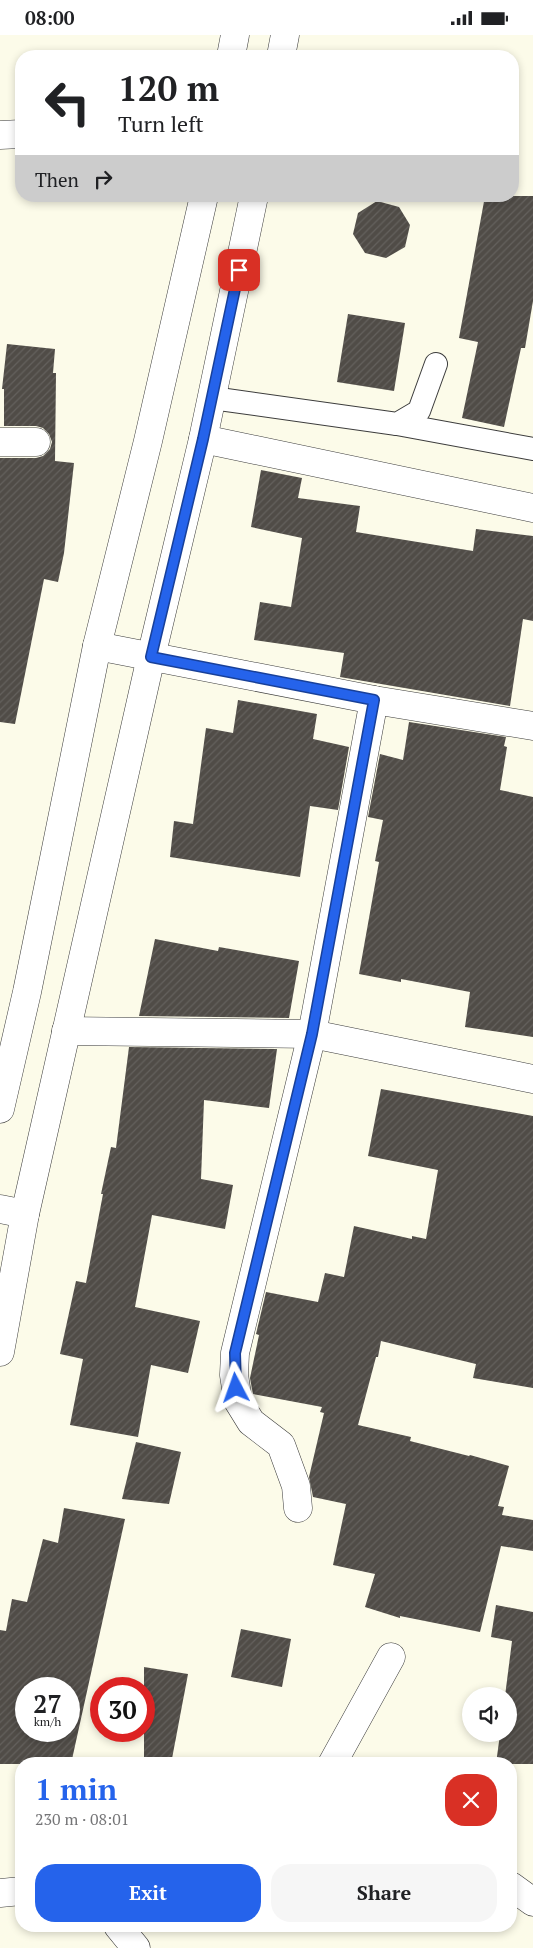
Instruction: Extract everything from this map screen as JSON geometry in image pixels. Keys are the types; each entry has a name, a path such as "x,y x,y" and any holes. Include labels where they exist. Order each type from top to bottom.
{"street":[{"path":"232,50 235,35"},
{"path":"282,50 285,35"},
{"path":"0,135 15,134"},
{"path":"0,1109 27,992 97,646 148,441 203,202"},
{"path":"0,1352 12,1211 66,1031 151,657 203,439 253,202"},
{"path":"203,439 533,508"},
{"path":"0,442 36,442"},
{"path":"97,646 374,700 533,726"},
{"path":"298,1508 296,1486 281,1445 251,1422 238,1401 234,1375 235,1353 312,1034 374,700"},
{"path":"66,1031 312,1034 533,1079"},
{"path":"336,1757 391,1657"},
{"path":"517,1890 533,1902"},
{"path":"0,1893 15,1892"},
{"path":"123,1932 136,1948"}],"lane":[{"path":"396,424 420,411 436,364"},
{"path":"212,398 396,424 533,449"}],"building":[{"path":"519,196 533,196 533,301 525,348 521,348 504,427 462,418 478,342 459,338 484,202 519,202"},
{"path":"375,202 399,207 410,225 405,247 386,258 365,253 353,234 358,213"},
{"path":"348,314 405,323 394,391 337,382"},
{"path":"7,344 55,349 53,373 56,373 55,461 74,463 64,553 58,582 44,579 15,724 0,722 0,458 36,458 43,456 50,449 52,442 49,434 43,428 36,426 4,426 4,389 2,389"},
{"path":"261,470 302,478 298,498 360,506 356,532 473,551 476,529 533,536 533,621 523,619 510,706 340,677 344,653 254,640 260,602 291,607 302,538 251,527"},
{"path":"238,700 317,714 313,739 349,747 338,810 310,806 300,877 170,857 174,821 193,824 206,728 233,733"},
{"path":"409,722 506,737 504,746 507,747 500,790 533,797 533,1037 465,1027 470,992 401,979 401,982 359,974 379,862 375,861 383,820 368,817 380,754 403,760"},
{"path":"155,939 218,951 219,947 299,961 289,1018 139,1016"},
{"path":"129,1047 277,1049 269,1108 204,1100 201,1179 233,1185 225,1229 152,1215 135,1307 200,1321 188,1373 151,1365 138,1437 70,1425 83,1359 60,1354 76,1281 86,1283 111,1147 116,1148"},
{"path":"381,1089 533,1116 533,1388 473,1378 476,1364 381,1341 358,1425 411,1437 410,1441 509,1466 498,1506 504,1507 502,1515 533,1520 533,1551 501,1546 480,1632 400,1616 400,1618 365,1607 375,1574 333,1565 346,1504 313,1497 309,1477 324,1413 320,1412 322,1407 253,1394 250,1378 259,1335 256,1334 266,1292 318,1302 325,1273 344,1277 354,1226 412,1239 412,1236 426,1239 438,1170 368,1156"},
{"path":"136,1442 181,1452 169,1504 122,1499"},
{"path":"64,1508 125,1519 80,1723 80,1677 15,1677 15,1742 76,1742 73,1757 15,1757 15,1764 0,1764 0,1630 6,1631 12,1599 27,1602 43,1539 58,1543"},
{"path":"496,1605 533,1612 533,1764 517,1764 517,1757 497,1757 499,1742 517,1742 517,1687 506,1687 512,1641 491,1637"},
{"path":"241,1629 291,1639 282,1687 231,1677"},
{"path":"144,1667 188,1674 172,1757 144,1757 144,1742 155,1742 155,1677 144,1677"}],"route":[{"path":"236,1388 234,1375 235,1353 312,1034 374,700 151,657 203,439 239,270"}]}
